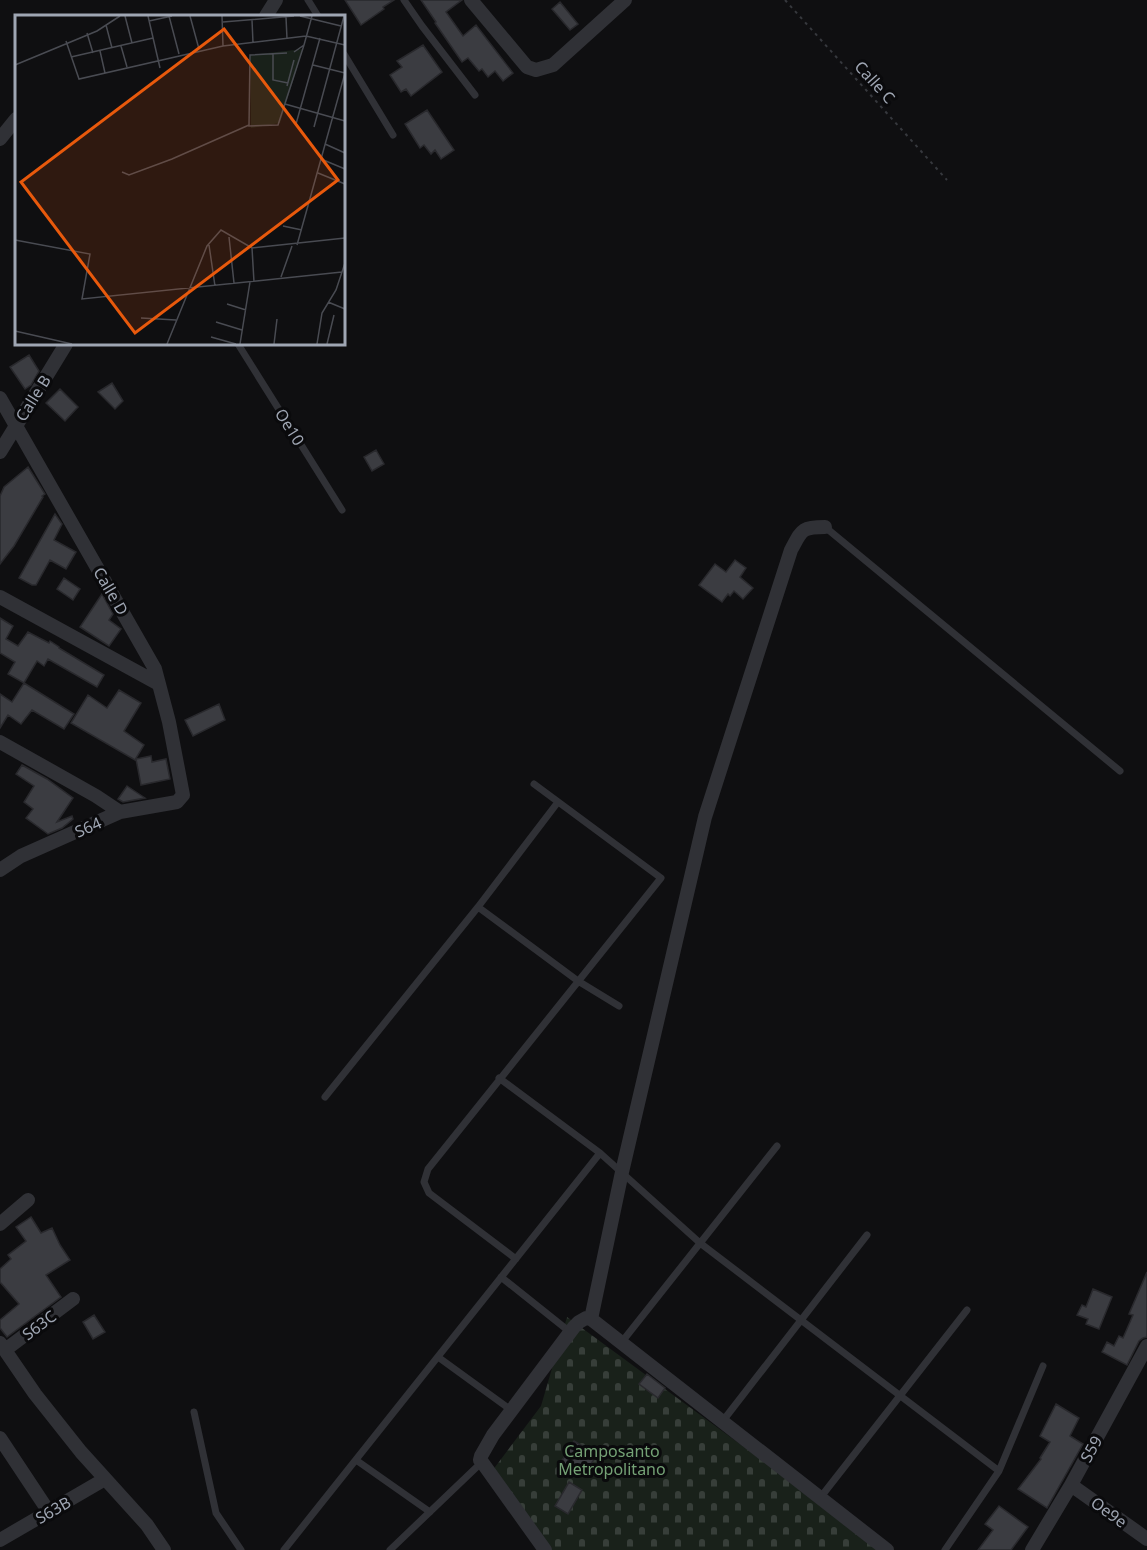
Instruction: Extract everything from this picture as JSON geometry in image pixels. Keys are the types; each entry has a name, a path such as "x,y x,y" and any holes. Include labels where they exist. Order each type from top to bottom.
{"street":[{"path":"267,15 276,0"},
{"path":"471,0 527,67 536,70 553,65 625,0"},
{"path":"0,139 15,120"},
{"name":"Calle B","path":"0,452 65,345"},
{"name":"Calle D","path":"0,398 155,669 183,791 181,799"},
{"path":"591,1319 621,1172 705,817 791,550 800,533 810,527 825,527"},
{"path":"0,597 159,684"},
{"path":"0,742 120,812"},
{"name":"S64","path":"0,870 21,856 120,812 177,802 181,799"},
{"path":"0,1224 28,1200"},
{"name":"S63C","path":"2,1347 73,1299"},
{"path":"545,1550 480,1460 493,1435 511,1410 570,1332 586,1318 591,1319 886,1550"},
{"path":"2,1347 74,1444 147,1525 158,1548"},
{"name":"S59","path":"1032,1550 1146,1351"},
{"path":"0,1438 48,1512"},
{"name":"S63B","path":"0,1540 105,1479"},
{"name":"Oe9e","path":"1071,1485 1147,1539"}],"lane":[{"path":"308,0 317,15"},
{"path":"404,0 475,95"},
{"path":"345,56 393,135"},
{"name":"Oe10","path":"239,345 342,510"},
{"path":"825,527 1120,771"},
{"path":"516,1259 429,1193 424,1182 428,1169 661,878 534,784"},
{"path":"325,1097 478,907 558,802"},
{"path":"478,907 578,981 620,1006"},
{"path":"499,1078 600,1153 700,1243 999,1471"},
{"path":"621,1343 777,1146"},
{"path":"284,1550 600,1153"},
{"path":"722,1422 867,1235"},
{"path":"501,1277 570,1332"},
{"path":"820,1498 967,1310"},
{"path":"438,1357 511,1410"},
{"path":"945,1550 999,1471 1043,1366"},
{"path":"194,1412 216,1513 241,1550"},
{"path":"356,1460 430,1512"},
{"path":"390,1550 482,1462"}],"path":[{"name":"Calle C","path":"785,0 947,180"}],"green space":[{"name":"Camposanto Metropolitano","path":"567,1317 884,1550 543,1550 486,1479 541,1406"}],"building":[{"path":"345,0 394,0 361,25"},
{"path":"421,0 462,0 446,12 463,36 476,25 513,73 503,81 495,71 488,77 482,69 479,71 468,58 462,62"},
{"path":"560,2 578,24 570,30 552,9"},
{"path":"423,45 442,72 411,96 406,89 401,92 390,75 402,67 397,61"},
{"path":"427,110 454,150 441,159 435,150 431,154 424,145 420,148 405,124"},
{"path":"29,355 39,371 31,385 25,389 10,367"},
{"path":"112,383 123,401 115,409 98,392"},
{"path":"60,389 78,407 65,421 46,403"},
{"path":"376,450 384,464 372,471 364,457"},
{"path":"28,467 45,494 14,546 0,564 0,496 4,487"},
{"path":"55,514 62,524 54,540 76,552 66,569 50,560 36,585 32,585 19,578"},
{"path":"735,560 746,568 740,577 753,588 743,599 734,591 730,596 728,594 722,602 699,585 715,564 726,572"},
{"path":"64,578 80,589 73,600 57,589"},
{"path":"102,594 113,614 109,620 121,629 109,646 80,627"},
{"path":"0,618 13,626 6,639 18,646 28,632 49,643 50,641 104,675 97,687 48,659 44,666 37,661 24,683 8,674 15,662 0,653"},
{"path":"24,683 74,714 64,729 32,710 21,724 8,715 0,728 0,694 12,702"},
{"path":"119,690 141,703 124,731 144,745 135,760 71,723 88,695 107,708"},
{"path":"219,704 225,720 193,736 185,720"},
{"path":"151,756 152,762 166,759 170,779 141,785 136,759"},
{"path":"22,765 47,779 73,798 57,822 72,816 73,819 62,828 48,834 26,818 33,809 24,802 34,786 16,774"},
{"path":"127,786 145,798 123,802 118,799"},
{"path":"31,1217 41,1233 52,1228 70,1260 46,1275 61,1297 7,1337 0,1328 0,1320 19,1304 0,1282 0,1269 11,1259 8,1255 26,1241 16,1227"},
{"path":"1147,1272 1147,1337 1139,1341 1127,1365 1102,1352 1107,1342 1114,1346 1119,1336 1123,1338 1133,1315 1129,1314"},
{"path":"1093,1289 1112,1297 1099,1329 1086,1324 1088,1319 1077,1315 1082,1305 1086,1307"},
{"path":"94,1315 105,1332 93,1339 83,1322"},
{"path":"647,1374 665,1388 658,1398 639,1384"},
{"path":"1056,1404 1079,1418 1070,1436 1083,1444 1047,1508 1018,1489 1041,1459 1050,1442 1040,1436"},
{"path":"574,1441 597,1455 583,1476 561,1462"},
{"path":"569,1482 582,1490 568,1514 555,1506"},
{"path":"999,1506 1028,1527 1011,1550 978,1550 993,1530 985,1524"}]}
